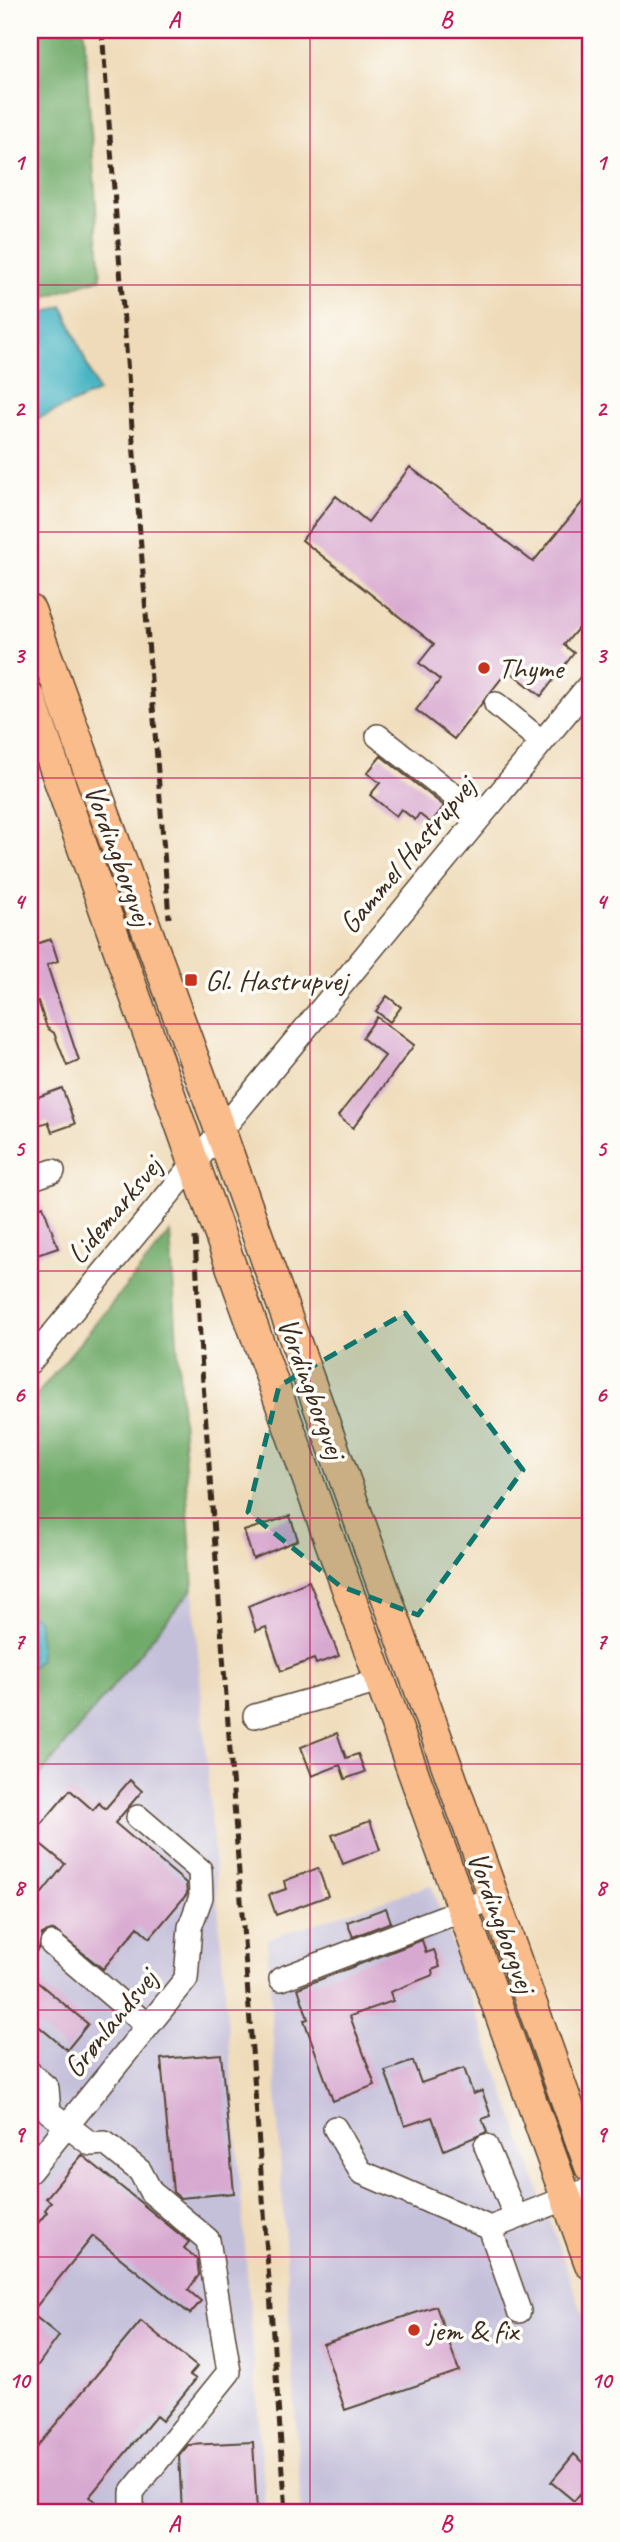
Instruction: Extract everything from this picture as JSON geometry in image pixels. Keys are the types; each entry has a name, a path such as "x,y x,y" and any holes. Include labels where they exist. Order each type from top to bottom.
{"main road":[{"name":"Vordingborgvej","path":"30,610 220,1130 590,2167"},
{"name":"Vordingborgvej","path":"30,698 463,1910 578,2193 590,2264"}],"street":[{"name":"Gammel Hastrupvej","path":"194,1163 590,684"},
{"path":"496,704 542,742"},
{"path":"378,736 480,816"},
{"name":"Lidemarksvej","path":"30,1362 194,1163"},
{"path":"30,1179 53,1171"},
{"path":"255,1716 380,1681"},
{"name":"Grønlandsvej","path":"31,2166 186,1979 190,1927 201,1897 200,1870 138,1817"},
{"path":"281,1979 494,1898"},
{"path":"52,1944 148,2026"},
{"path":"30,2073 47,2088 50,2112 91,2144 105,2143 141,2171 152,2192 208,2240 229,2372 132,2492 132,2512"},
{"path":"335,2128 361,2172 490,2228 578,2193"},
{"path":"486,2146 516,2217"},
{"path":"490,2228 519,2311"}],"highlighted area":[{"path":"405,1313 523,1470 418,1615 340,1586 248,1512 279,1386"}],"shaded area":[{"path":"193,1588 266,2512 30,2512 30,1788"},
{"path":"431,1885 590,2334 590,2512 301,2512 267,1939"}],"green space":[{"path":"30,30 84,30 101,278 30,302"},
{"path":"170,1233 193,1588 30,1788 30,1403"}],"water":[{"path":"63,306 98,392 30,422 30,318"},
{"path":"30,1614 39,1620 40,1659 30,1669"}],"building":[{"path":"410,467 533,562 590,493 590,614 564,645 574,653 541,696 508,670 454,739 416,710 440,680 419,663 434,644 302,540 336,496 368,522"},
{"path":"381,756 444,806 431,823 419,814 415,820 401,809 396,816 370,795 380,783 367,773"},
{"path":"51,939 58,961 47,965 79,1061 67,1066 54,1033 47,1028 38,1001 30,1004 30,946"},
{"path":"387,996 401,1007 390,1022 376,1011"},
{"path":"377,1017 414,1045 353,1128 338,1116 385,1056 362,1038"},
{"path":"62,1088 75,1124 52,1132 48,1122 35,1126 30,1100"},
{"path":"43,1206 58,1248 34,1256 30,1244 30,1211"},
{"path":"290,1516 298,1540 253,1559 244,1531"},
{"path":"309,1581 339,1656 316,1664 314,1659 281,1671 266,1627 256,1631 248,1606"},
{"path":"337,1733 346,1758 358,1754 365,1772 345,1779 340,1765 312,1776 301,1747"},
{"path":"130,1780 142,1791 115,1823 186,1883 187,1894 150,1938 138,1927 103,1969 54,1930 42,1934 39,1948 30,1958 30,1883 42,1893 65,1864 31,1836 70,1790 93,1810 99,1803 105,1809"},
{"path":"370,1821 380,1850 343,1864 332,1835"},
{"path":"318,1868 328,1896 276,1915 269,1895 286,1889 284,1881"},
{"path":"386,1908 391,1922 353,1937 347,1922"},
{"path":"422,1940 426,1953 434,1950 440,1967 432,1970 433,1975 390,1992 393,2001 350,2016 375,2085 333,2101 304,2020 308,2019 298,1988"},
{"path":"30,1976 88,2024 67,2050 30,2019"},
{"path":"221,2054 234,2193 180,2198 173,2192 161,2059"},
{"path":"413,2061 421,2083 464,2068 473,2094 482,2091 491,2116 482,2119 487,2132 444,2150 432,2117 405,2126 385,2071"},
{"path":"82,2155 189,2242 184,2248 197,2259 199,2275 188,2290 201,2301 190,2314 93,2236 31,2313 59,2336 30,2376 30,2233 47,2212 45,2210 51,2202 46,2198"},
{"path":"436,2306 459,2371 345,2410 323,2344"},
{"path":"141,2321 197,2367 190,2375 196,2379 162,2421 156,2416 89,2497 95,2501 86,2512 30,2512 30,2455"},
{"path":"253,2442 257,2512 182,2512 179,2456 188,2445"},
{"path":"574,2454 590,2468 590,2482 574,2501 551,2482"}],"railway":[{"path":"102,30 169,918"},
{"path":"195,1237 201,1356 286,2512"}],"place":[{"name":"Thyme","path":"484,668"},
{"name":"Gl. Hastrupvej","path":"191,980"},
{"name":"jem & fix","path":"414,2330"}]}
